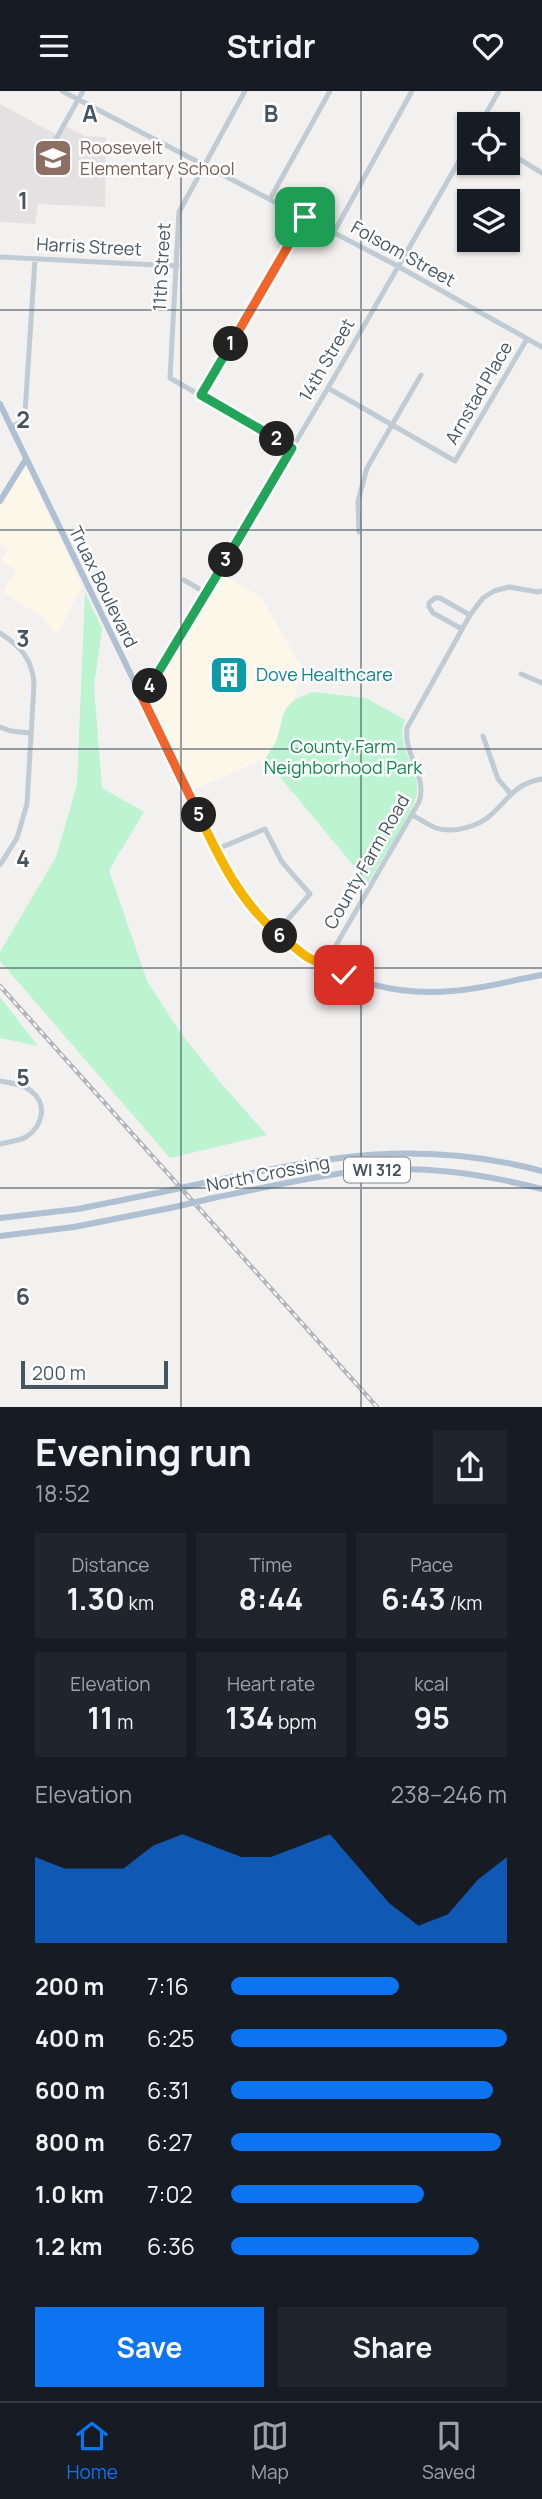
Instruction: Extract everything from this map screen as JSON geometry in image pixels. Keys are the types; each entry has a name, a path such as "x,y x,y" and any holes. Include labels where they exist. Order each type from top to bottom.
{"main road":[{"name":"Truax Boulevard","path":"0,404 215,850 239,892 276,933 324,966 366,983 418,992 454,991 542,975"},
{"path":"0,501 26,459"},
{"name":"North Crossing","path":"0,1218 44,1214 321,1159 387,1152 486,1158 542,1171"},
{"name":"North Crossing","path":"0,1236 74,1227 318,1177 386,1170 451,1171 542,1189"}],"street":[{"name":"Folsom Street","path":"62,91 398,266 542,347"},
{"path":"52,146 83,91"},
{"name":"11th Street","path":"201,395 170,378 179,212 245,91"},
{"path":"270,199 330,91"},
{"path":"334,232 412,91"},
{"path":"487,112 499,91"},
{"path":"520,159 542,173"},
{"name":"14th Street","path":"141,695 146,693 206,593 457,165"},
{"path":"292,448 201,395 305,217"},
{"name":"Harris Street","path":"0,257 177,266"},
{"path":"11,427 21,422 25,413 35,259"},
{"name":"Arnstad Place","path":"392,425 455,461 527,339"},
{"path":"359,532 358,501 367,468 421,375"},
{"path":"328,388 392,425"},
{"path":"184,580 206,593"},
{"name":"County Farm Road","path":"324,966 421,796 421,787 407,745 407,728 470,615 483,598 494,591 509,587 541,593"},
{"path":"462,629 433,613 429,603 440,598 470,615"},
{"path":"0,633 18,645 31,666 34,684 28,792 24,817 10,852 0,865"},
{"path":"522,674 542,683"},
{"path":"0,727 30,733"},
{"path":"483,736 498,779 510,793"},
{"path":"412,815 439,829 467,827 489,816 510,793 523,785 542,779"},
{"path":"215,850 265,829 282,862 310,894 276,933"},
{"path":"0,1081 31,1090 43,1111 39,1123 24,1138 0,1144"}],"shaded area":[{"name":"Roosevelt Elementary School","path":"0,104 59,136 65,126 85,136 106,137 105,207 38,204 35,224 0,222"},
{"path":"26,466 82,586 57,635 42,617 3,592 16,570 1,561 8,549 0,544 0,507"},
{"path":"223,575 261,597 301,667 293,702 283,712 276,742 265,759 193,790 150,699"}],"green space":[{"path":"85,592 102,629 94,686 102,788 144,812 109,870 147,981 180,1032 267,1135 170,1158 0,961 0,952 56,857 77,785"},
{"name":"County Farm Neighborhood Park","path":"313,692 366,698 405,720 403,739 415,774 417,793 403,824 368,883 265,759 277,739 289,704"},
{"path":"0,997 38,1046 0,1038"}],"railway":[{"path":"0,986 377,1407"}],"place":[{"name":"Roosevelt Elementary School","path":"53,158"},
{"name":"Dove Healthcare","path":"229,675"}],"route":[{"path":"305,217 201,395 292,448 146,693 141,695 223,865 239,892 264,923 286,942 307,957 344,975"}]}
